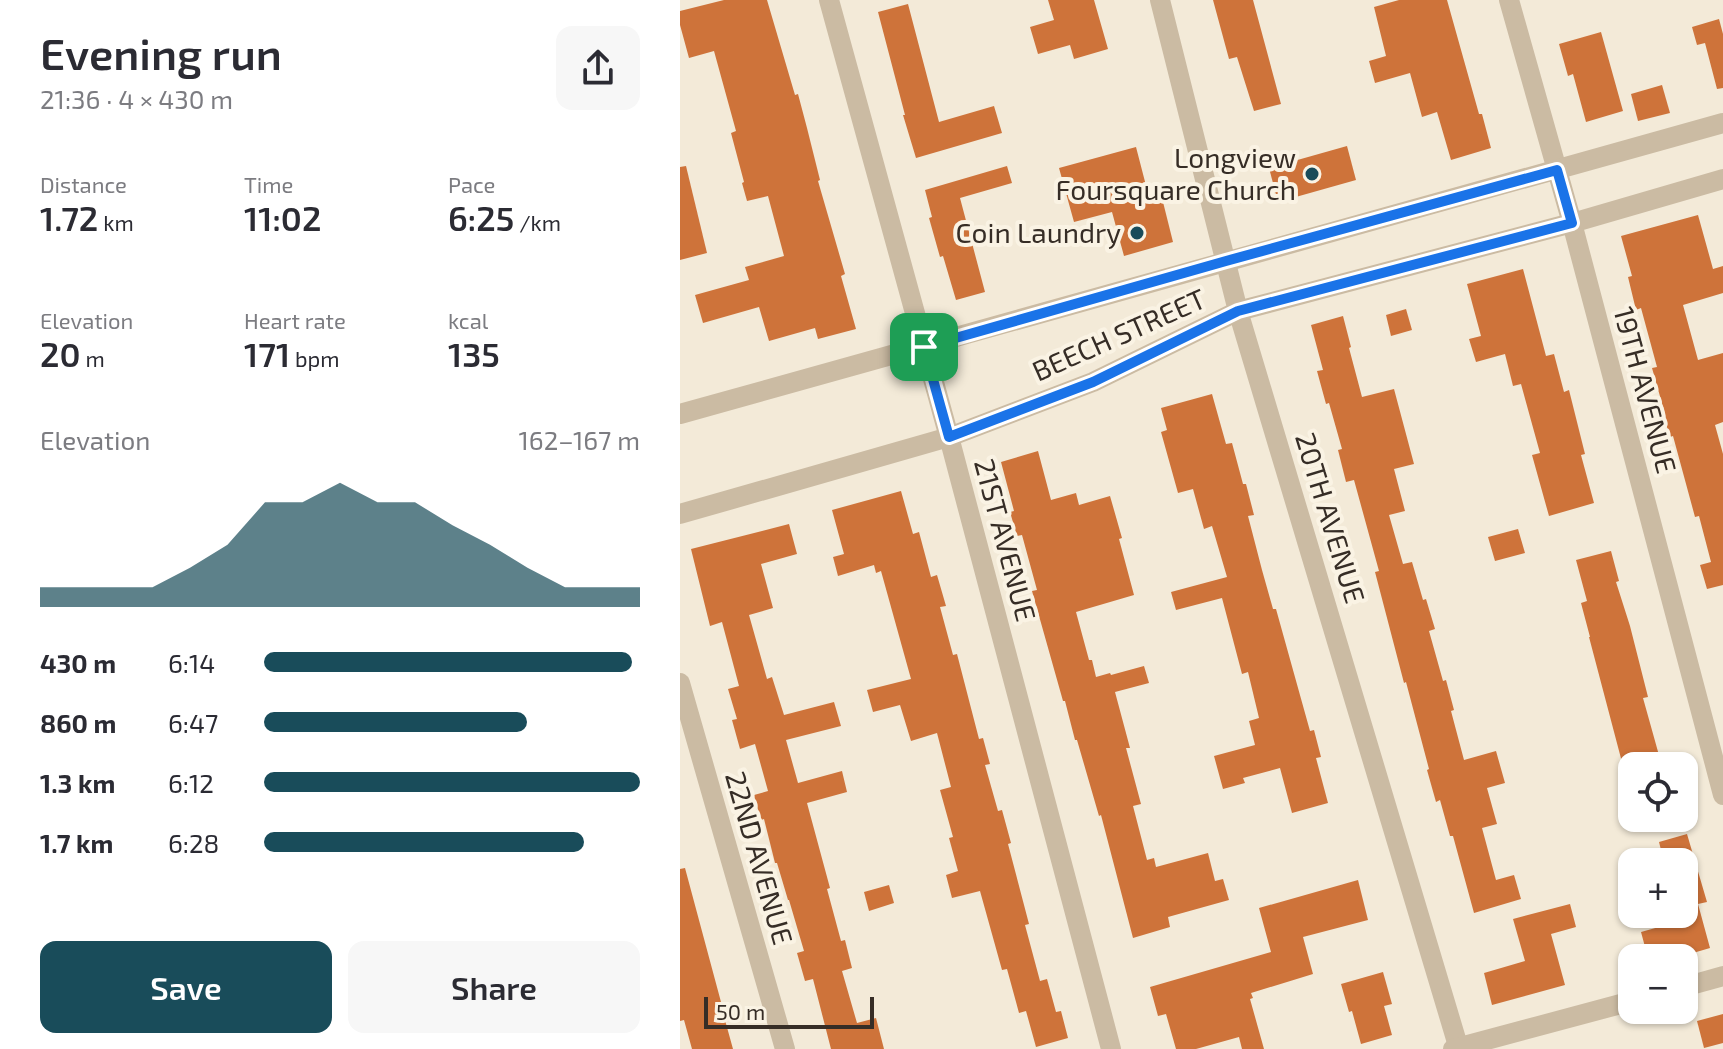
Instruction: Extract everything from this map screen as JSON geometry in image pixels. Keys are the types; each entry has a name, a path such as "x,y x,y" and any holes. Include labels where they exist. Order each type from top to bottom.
{"street":[{"name":"21ST AVENUE","path":"829,0 949,437 1111,1049"},
{"name":"20TH AVENUE","path":"1160,0 1238,311 1457,1048"},
{"name":"19TH AVENUE","path":"1509,0 1572,223 1723,795"},
{"name":"BEECH STREET","path":"680,414 1723,123"},
{"name":"BEECH STREET","path":"680,514 949,437 1093,382 1238,311 1572,223 1723,179"},
{"name":"22ND AVENUE","path":"680,683 785,1049"},
{"path":"1698,983 1723,976"},
{"path":"1457,1048 1618,1005"}],"building":[{"path":"724,0 767,0 795,95 798,94 818,181 845,274 841,276 856,329 818,339 815,328 769,341 759,307 703,323 695,295 749,280 745,267 784,256 768,196 747,201 731,133 736,131 714,51 689,58 680,25 680,11"},
{"path":"1048,0 1094,0 1108,49 1074,59 1070,45 1038,54 1030,27 1054,20"},
{"path":"1213,0 1253,0 1281,104 1254,111 1237,57 1229,59"},
{"path":"1399,0 1447,0 1491,148 1451,160 1437,112 1422,117 1410,73 1375,83 1369,61 1386,56 1374,7"},
{"path":"908,4 939,122 994,106 1002,133 916,158 878,12"},
{"path":"1719,19 1723,34 1723,88 1717,89 1705,43 1697,45 1692,27"},
{"path":"1601,32 1623,111 1586,122 1573,74 1568,76 1559,44"},
{"path":"1662,85 1670,113 1638,121 1631,94"},
{"name":"Longview Foursquare Church","path":"1347,146 1356,180 1278,202 1269,168"},
{"path":"1136,147 1150,201 1162,198 1173,242 1124,256 1112,212 1074,222 1059,168"},
{"path":"686,166 707,253 680,260 680,167"},
{"path":"1007,166 1012,183 960,198 985,292 956,300 929,218 932,217 925,190"},
{"path":"1698,215 1713,269 1723,266 1723,293 1683,305 1698,360 1723,353 1723,422 1715,425 1723,454 1723,585 1707,589 1700,565 1711,562 1699,516 1695,517 1673,436 1670,437 1663,414 1652,368 1657,367 1641,308 1636,310 1628,277 1632,276 1621,236"},
{"path":"1523,269 1546,356 1554,354 1564,392 1569,390 1594,503 1549,516 1532,455 1540,453 1521,384 1513,386 1505,354 1476,362 1469,339 1481,336 1467,284"},
{"path":"1406,309 1412,330 1391,336 1386,315"},
{"path":"1343,316 1362,397 1394,389 1414,464 1394,469 1405,511 1389,515 1403,564 1412,562 1423,600 1426,599 1435,629 1429,631 1443,681 1446,680 1464,760 1496,751 1505,783 1487,788 1497,824 1482,828 1496,880 1514,875 1521,899 1474,913 1453,836 1450,836 1440,800 1436,802 1354,480 1346,482 1338,450 1342,449 1317,371 1323,370 1311,325"},
{"path":"1212,394 1226,444 1232,443 1243,484 1246,484 1254,515 1248,516 1262,570 1310,731 1314,730 1321,757 1316,758 1328,803 1292,813 1280,768 1243,778 1245,783 1223,789 1214,756 1255,745 1249,721 1259,718 1248,672 1242,674 1222,598 1176,610 1171,592 1227,577 1212,526 1204,529 1193,489 1178,493 1161,432 1167,430 1161,408"},
{"path":"1038,451 1051,500 1076,493 1079,505 1110,496 1122,538 1119,539 1134,595 1076,612 1096,677 1144,666 1149,683 1115,692 1141,804 1133,806 1147,860 1154,858 1156,867 1208,853 1215,881 1223,879 1229,900 1168,917 1170,927 1133,938 1101,815 1075,740 1032,591 1037,590 1022,535 1017,536 1010,512 1014,511 1001,462"},
{"path":"901,491 913,534 919,532 931,577 937,575 946,606 940,607 953,655 957,654 979,739 983,738 990,764 985,765 1011,843 1008,844 1029,924 1025,925 1040,981 1047,979 1056,1012 1061,1011 1068,1038 1036,1047 1026,1011 1019,1013 1007,969 1002,970 980,891 952,898 946,875 958,871 949,838 953,837 940,790 951,787 937,733 911,741 900,705 873,712 867,690 911,679 881,571 876,573 874,565 838,576 833,557 844,554 832,510"},
{"path":"789,524 797,554 761,564 773,608 749,615 767,679 772,677 784,715 834,702 841,726 786,740 798,783 842,771 847,792 807,803 841,941 845,940 852,968 842,971 857,1023 876,1018 884,1049 831,1049 813,979 805,981 797,953 804,951 754,795 768,791 755,744 740,749 732,720 737,719 728,689 739,686 722,622 710,626 691,549"},
{"path":"1518,529 1525,553 1495,561 1488,537"},
{"path":"1611,551 1619,581 1616,582 1648,697 1643,698 1658,752 1619,752 1581,603 1587,601 1576,560"},
{"path":"1687,834 1691,848 1660,848 1659,842"},
{"path":"685,868 733,1049 692,1049 684,1020 680,1021 680,869"},
{"path":"1698,871 1707,902 1698,904"},
{"path":"1358,880 1368,920 1303,937 1313,974 1251,993 1264,1049 1242,1049 1239,1037 1196,1049 1176,1049 1166,1014 1158,1016 1150,987 1271,952 1259,908"},
{"path":"889,885 894,903 869,911 864,892"},
{"path":"1570,904 1576,927 1551,934 1565,985 1492,1005 1484,973 1525,961 1513,919"},
{"path":"1698,904 1710,948 1698,952 1698,944 1644,944 1641,932 1655,928 1698,928"},
{"path":"1383,972 1392,1004 1384,1006 1392,1035 1361,1044 1341,984"},
{"path":"1723,1014 1723,1043 1704,1048 1698,1021"}],"place":[{"name":"Longview Foursquare Church","path":"1312,174"},
{"name":"Coin Laundry","path":"1137,233"}],"route":[{"path":"1557,170 1572,223 1238,311 1093,382 949,437 924,347 1557,170"}]}
